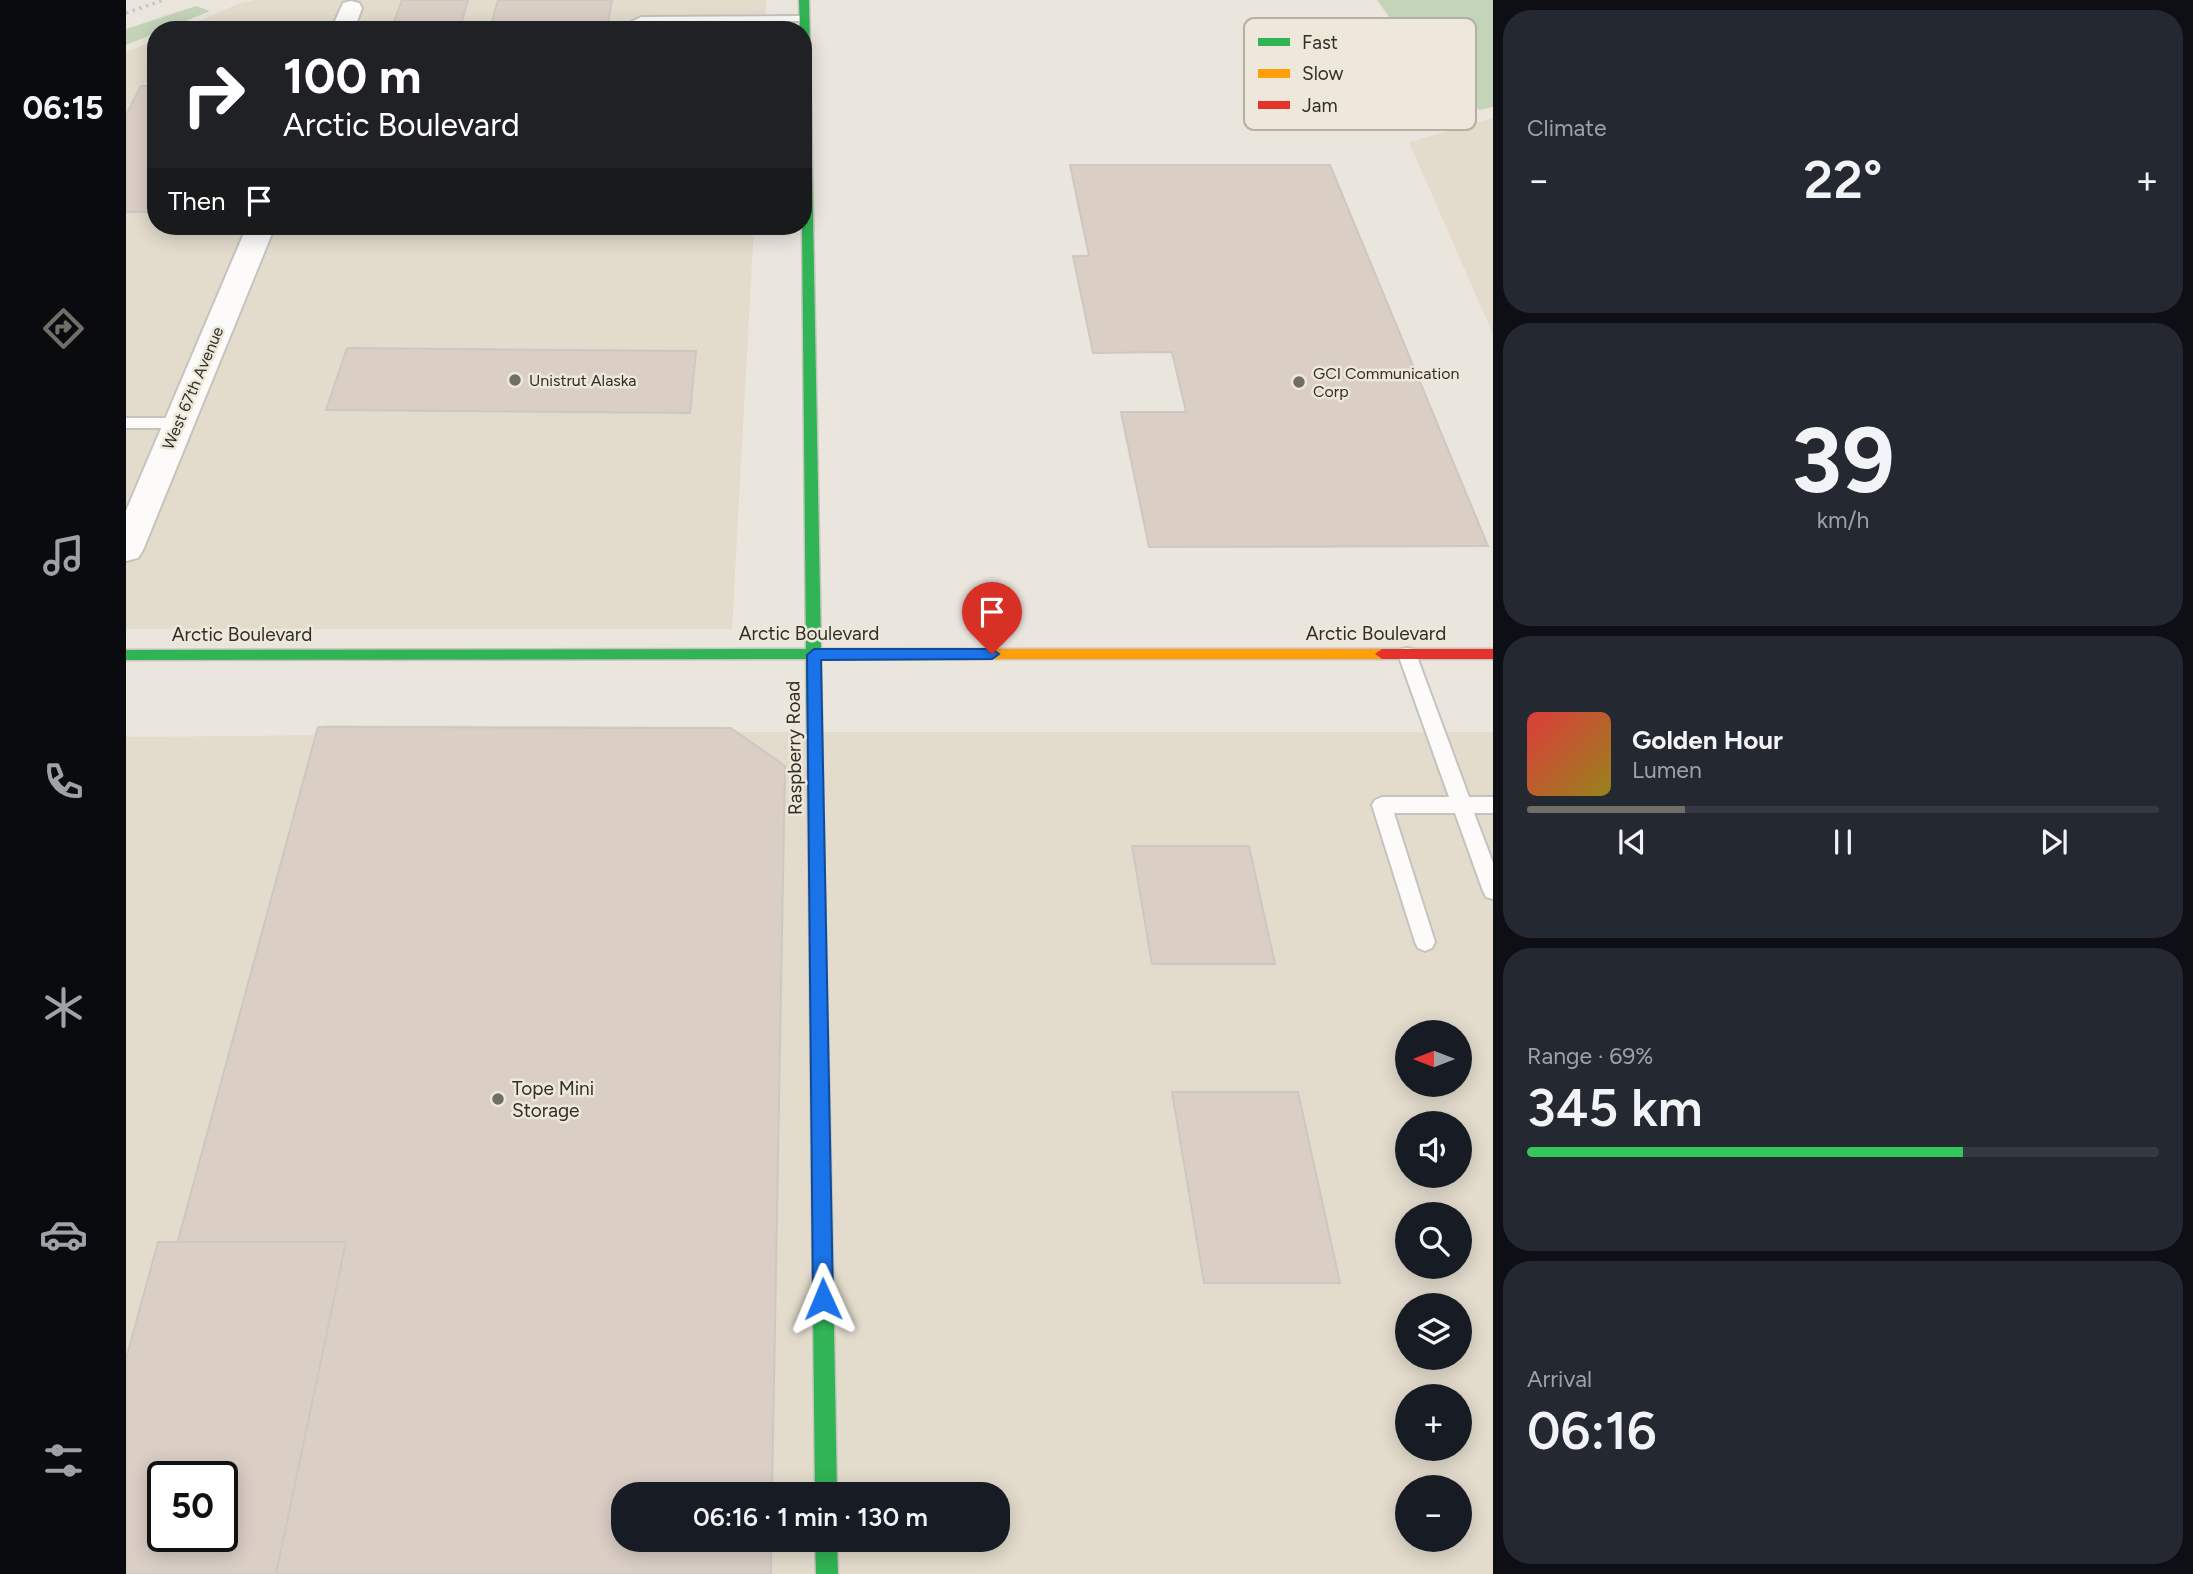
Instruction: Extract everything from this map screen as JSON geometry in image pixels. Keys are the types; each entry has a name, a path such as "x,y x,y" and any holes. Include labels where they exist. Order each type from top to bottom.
{"main road":[{"name":"Raspberry Road","path":"804,0 804,19"},
{"name":"Raspberry Road","path":"805,235 826,1482"},
{"name":"Arctic Boulevard","path":"126,655 1493,654"},
{"path":"826,1552 827,1574"}],"street":[{"path":"346,21 351,8"},
{"name":"West 67th Avenue","path":"126,550 257,235"}],"lane":[{"path":"639,21 804,19"},
{"path":"126,423 178,423"},
{"path":"1407,654 1493,891"},
{"path":"1425,942 1382,805 1493,805"}],"shaded area":[{"path":"256,0 766,0 765,21 199,21 240,3"},
{"path":"147,44 147,235 754,235 732,629 126,629 126,52"},
{"path":"1493,118 1493,334 1409,142 1451,130 1476,130 1476,123"},
{"path":"325,725 709,727 720,732 1493,732 1493,1574 126,1574 126,737 322,735"}],"green space":[{"path":"1377,0 1493,0 1493,107 1479,110 1476,108 1476,18 1390,18"},
{"path":"196,6 210,11 186,21 150,21"},
{"path":"147,22 147,37 126,45 126,29"}],"building":[{"path":"402,0 468,0 462,21 394,21"},
{"path":"498,0 612,0 608,21 492,21"},
{"path":"141,86 147,86 147,212 126,212 126,115"},
{"name":"GCI Communication Corp","path":"1070,165 1330,165 1488,546 1149,547 1121,412 1186,412 1172,352 1093,353 1073,256 1089,256"},
{"name":"Unistrut Alaska","path":"347,348 696,351 690,413 326,410"},
{"name":"Tope Mini Storage","path":"318,727 731,728 785,766 772,1482 611,1482 611,1552 771,1552 771,1574 126,1574 126,1431"},
{"path":"1132,846 1249,846 1275,964 1152,964"},
{"path":"1172,1092 1298,1092 1340,1283 1204,1283"},
{"path":"158,1242 346,1242 276,1574 126,1574 126,1359"}],"railway":[{"path":"126,13 164,0"}],"traffic: fast":[{"path":"804,0 804,21"},
{"path":"807,235 817,897"},
{"path":"126,655 912,654"},
{"path":"822,1217 826,1482"},
{"path":"826,1552 827,1574"}],"traffic: slow":[{"path":"912,654 1382,654"}],"traffic: jam":[{"path":"1382,654 1493,654"},
{"path":"817,897 822,1217"}],"place":[{"name":"Unistrut Alaska","path":"515,380"},
{"name":"GCI Communication Corp","path":"1299,382"},
{"name":"Tope Mini Storage","path":"498,1099"}],"route":[{"path":"823,1299 814,655 992,654"}]}
